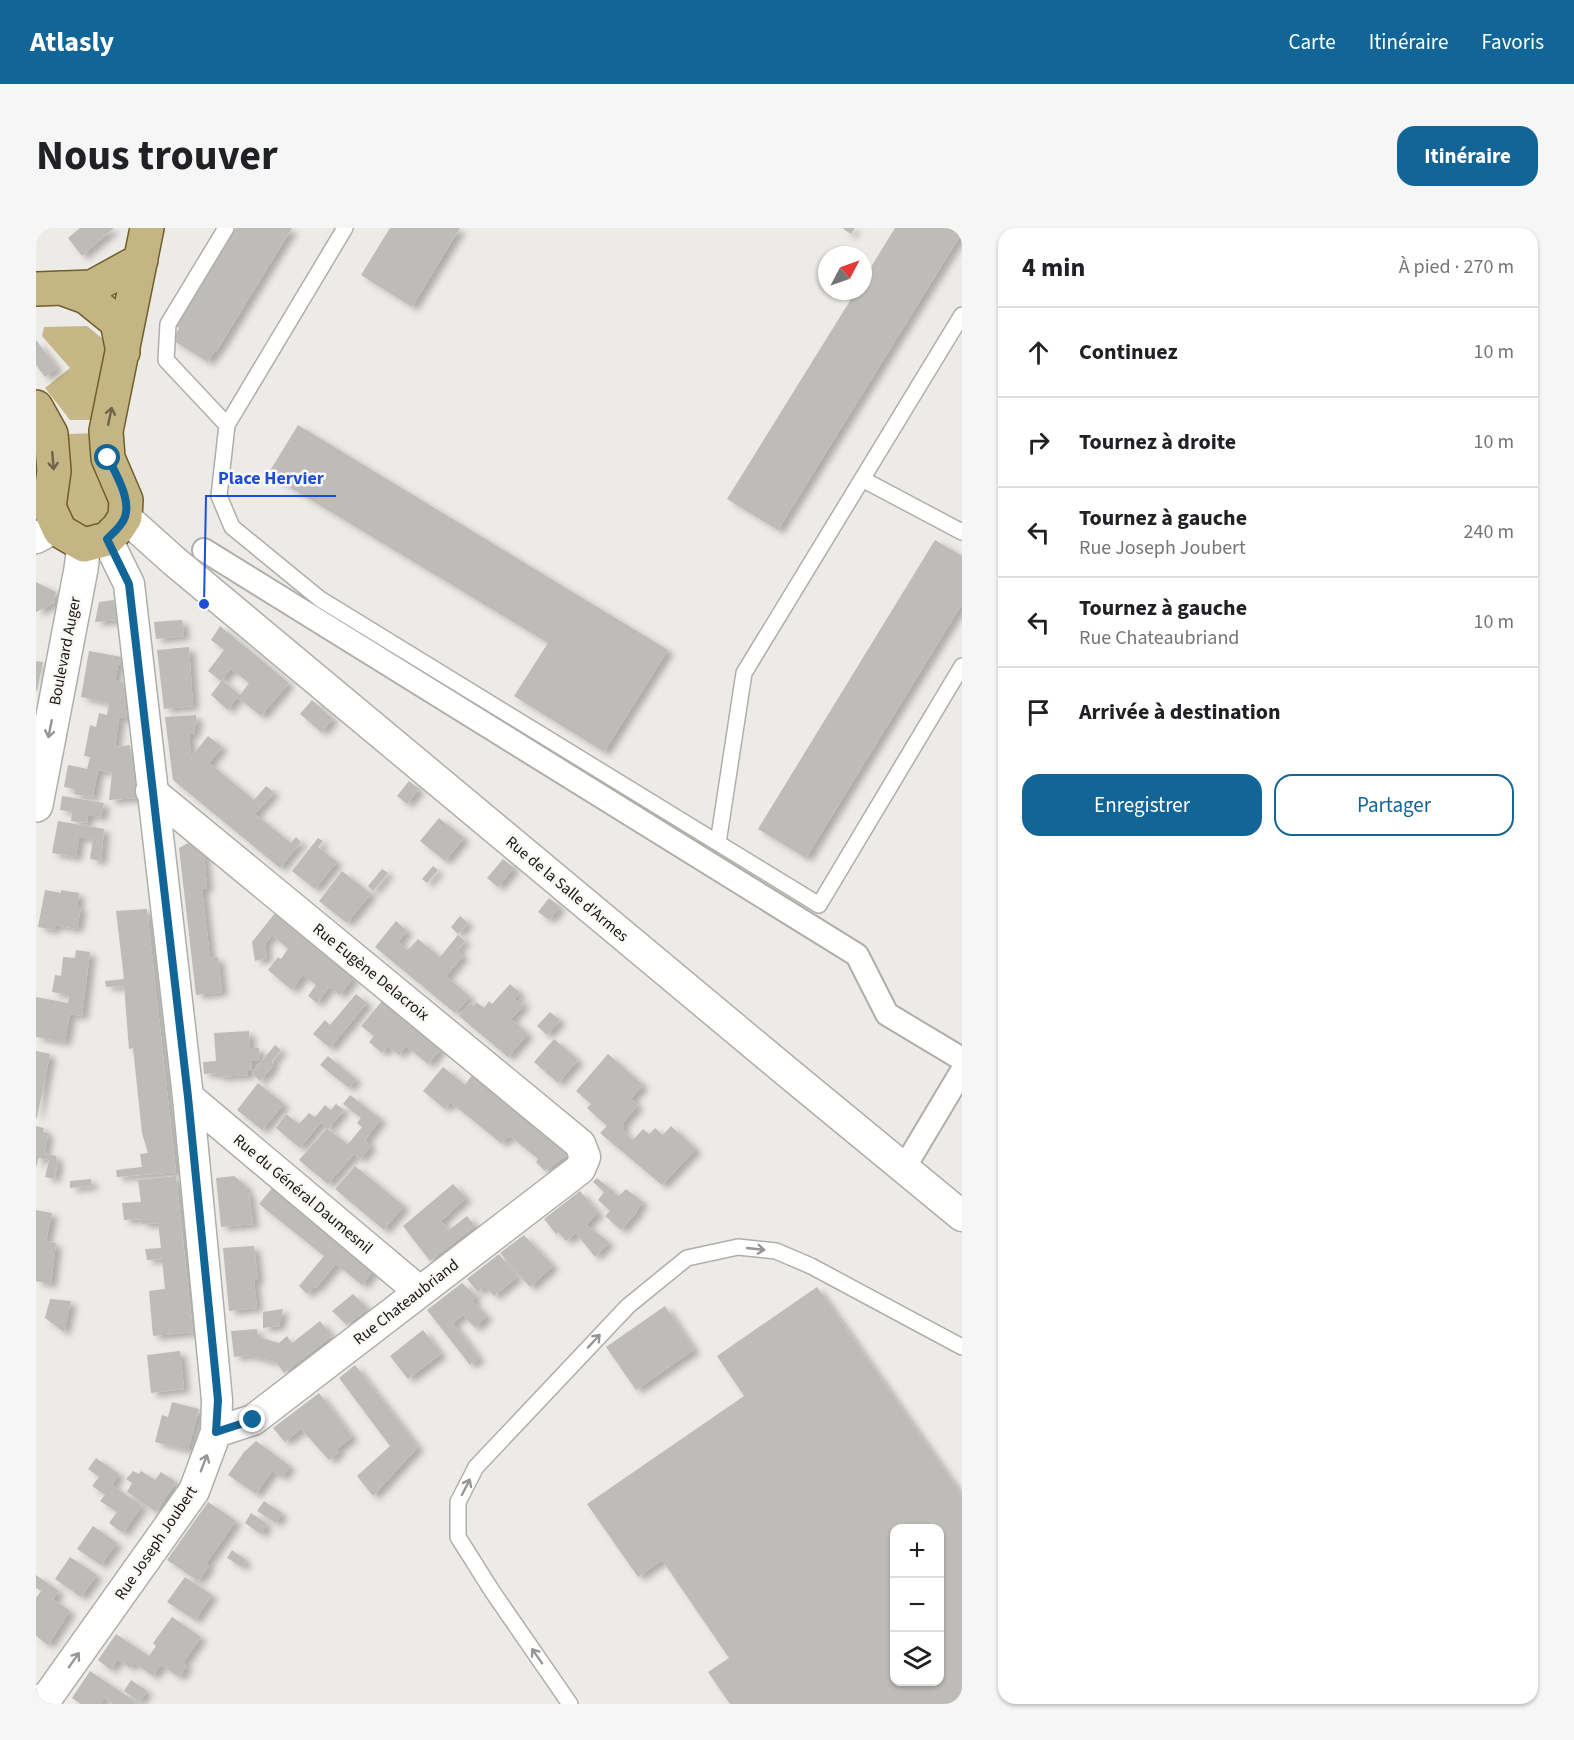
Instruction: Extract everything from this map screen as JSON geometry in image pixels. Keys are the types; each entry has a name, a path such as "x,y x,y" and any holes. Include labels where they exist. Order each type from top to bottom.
{"main road":[{"path":"36,406 51,434 54,471 47,532 60,531 99,542 126,500 108,458 106,431 147,228"},
{"path":"43,289 92,287 141,260"},
{"path":"43,289 86,297 117,322 123,352"}],"street":[{"name":"Rue de la Salle d'Armes","path":"99,542 174,561 962,1216"},
{"name":"Rue Joseph Joubert","path":"36,1703 49,1695 194,1491 216,1432 218,1400 188,1097 129,584 99,542"},
{"name":"Boulevard Auger","path":"36,805 99,542"},
{"path":"204,550 857,954 888,1014 962,1059"},
{"name":"Rue Eugène Delacroix","path":"151,791 580,1144 585,1157"},
{"path":"904,1168 962,1071"},
{"name":"Rue du Général Daumesnil","path":"188,1097 419,1291"},
{"name":"Rue Chateaubriand","path":"216,1432 253,1420 580,1169 585,1157"}],"lane":[{"path":"226,228 168,324 166,360 227,425"},
{"path":"345,228 227,425 219,496 232,528 320,599 819,905 962,666"},
{"path":"718,843 744,673 962,315"},
{"path":"862,479 962,532"},
{"path":"570,1704 492,1591 458,1537 458,1502 476,1467 628,1306 687,1258 738,1247 776,1251 811,1266 962,1347"}],"shaded area":[{"path":"87,326 108,343 96,420 70,420 45,388 70,368 42,336 44,327"},
{"path":"96,433 114,511 90,534 62,514 69,434"}],"building":[{"path":"80,228 114,228 82,256 68,238"},
{"path":"236,228 292,228 208,362 172,340 179,328 175,326"},
{"path":"390,228 460,228 412,307 361,275"},
{"path":"842,228 855,228 851,234"},
{"path":"895,228 962,228 962,233 778,530 727,499 850,300 872,300 872,265"},
{"path":"36,340 57,368 45,377 36,365"},
{"path":"298,425 668,650 604,752 514,696 548,643 268,474"},
{"path":"935,540 962,556 962,604 806,858 758,829"},
{"path":"36,582 56,592 54,603 36,612"},
{"path":"114,600 117,620 95,622 99,602"},
{"path":"182,620 184,636 156,639 154,622"},
{"path":"220,626 289,683 261,716 237,697 228,710 211,695 222,680 240,695 249,683 231,669 221,681 208,671 224,650 211,640"},
{"path":"189,647 193,706 164,709 157,650"},
{"path":"89,651 121,657 121,665 118,664 115,681 123,682 127,718 119,717 115,747 130,745 136,798 109,800 112,773 98,770 93,797 74,794 75,789 64,787 68,765 87,769 90,757 84,756 90,725 96,727 99,713 107,715 109,703 81,697"},
{"path":"36,661 43,662 37,691 36,691"},
{"path":"312,700 333,719 321,732 300,714"},
{"path":"196,715 195,733 189,734 191,757 208,736 222,747 209,763 254,800 266,786 274,792 255,814 291,843 296,837 301,842 280,868 173,780 165,717"},
{"path":"409,781 419,789 407,804 397,796"},
{"path":"62,796 104,803 101,817 88,815 87,823 71,821 72,812 60,810"},
{"path":"439,818 464,838 445,861 420,841"},
{"path":"58,821 104,829 101,861 90,859 93,839 79,837 76,857 52,853"},
{"path":"318,838 323,841 318,847 337,862 315,889 292,871"},
{"path":"190,842 204,854 207,888 202,889 210,958 218,957 222,992 196,995 179,848"},
{"path":"503,859 514,868 498,887 487,878"},
{"path":"433,866 438,870 427,883 422,879"},
{"path":"382,869 388,873 373,891 368,886"},
{"path":"342,871 371,894 347,923 319,901"},
{"path":"45,890 79,893 77,907 81,907 77,929 55,925 54,930 38,927"},
{"path":"549,898 560,907 549,920 538,912"},
{"path":"147,909 176,1172 117,1177 116,1170 142,1167 140,1154 148,1153 142,1133 133,1048 129,1049 124,986 106,987 105,981 124,979 116,911"},
{"path":"275,913 354,977 340,995 329,987 317,1003 308,996 316,985 303,975 292,990 268,970 278,957 281,959 288,949 272,935 265,943 267,958 255,961 252,942"},
{"path":"460,916 468,923 458,934 451,927"},
{"path":"396,921 407,931 398,942 408,950 418,939 440,957 458,935 465,941 457,950 463,956 446,976 470,997 455,1013 375,947"},
{"path":"76,950 90,952 82,1016 70,1014 65,1042 36,1037 36,997 68,1003 69,995 52,992 55,975 61,976 63,957 75,958"},
{"path":"510,984 520,993 515,999 518,1002 521,998 524,1001 521,1003 523,1006 511,1019 528,1034 508,1057 459,1016 470,1003 473,1006 476,1002 484,1008 489,1001 492,1004"},
{"path":"356,994 367,1003 330,1048 313,1034 325,1020 330,1025"},
{"path":"382,1001 441,1049 428,1064 406,1046 399,1055 388,1046 382,1053 369,1042 374,1036 361,1026"},
{"path":"550,1012 560,1020 547,1035 537,1026"},
{"path":"249,1031 250,1048 259,1048 260,1061 251,1061 252,1071 247,1071 248,1075 217,1077 217,1073 204,1074 203,1062 216,1061 214,1033"},
{"path":"554,1039 578,1060 558,1083 534,1062"},
{"path":"275,1045 281,1050 272,1061 273,1066 260,1081 252,1073"},
{"path":"36,1051 50,1054 37,1118 36,1118"},
{"path":"608,1054 643,1085 631,1099 638,1105 622,1124 624,1127 622,1130 633,1140 643,1129 649,1134 655,1128 663,1135 671,1126 696,1149 662,1185 600,1133 607,1126 587,1108 591,1104 576,1091"},
{"path":"328,1056 356,1079 349,1088 320,1065"},
{"path":"443,1067 465,1085 472,1075 568,1154 545,1171 536,1162 538,1159 510,1136 501,1143 450,1102 445,1109 423,1091"},
{"path":"258,1083 284,1104 262,1130 237,1110"},
{"path":"350,1095 381,1119 365,1140 371,1146 360,1159 354,1154 328,1184 299,1160 327,1128 321,1122 300,1148 276,1128 286,1114 299,1124 309,1113 315,1117 325,1105 331,1110 336,1104 344,1110 328,1129 347,1144 362,1127 357,1123 361,1118 343,1104"},
{"path":"36,1126 44,1128 43,1132 48,1133 44,1153 56,1156 56,1161 58,1161 54,1179 45,1177 49,1160 39,1158 36,1167"},
{"path":"355,1166 404,1206 384,1230 335,1189"},
{"path":"176,1176 193,1332 153,1336 149,1291 165,1289 162,1259 147,1260 145,1249 161,1248 158,1223 142,1224 142,1219 124,1220 122,1203 141,1202 138,1180"},
{"path":"234,1176 246,1186 247,1193 249,1193 253,1224 221,1227 216,1178"},
{"path":"597,1178 619,1196 626,1189 643,1202 621,1230 605,1216 610,1211 598,1200 604,1192 593,1182"},
{"path":"91,1179 92,1186 70,1188 70,1181"},
{"path":"453,1184 466,1198 441,1221 449,1230 467,1216 475,1226 430,1261 403,1226"},
{"path":"273,1187 374,1270 362,1285 336,1264 316,1288 314,1287 307,1294 299,1286 324,1256 259,1204"},
{"path":"580,1191 598,1213 586,1225 609,1242 595,1257 576,1233 566,1241 558,1232 556,1234 544,1219"},
{"path":"36,1210 52,1213 46,1241 56,1243 51,1284 36,1281"},
{"path":"524,1235 553,1266 530,1287 500,1253"},
{"path":"254,1246 258,1280 254,1280 257,1308 229,1311 223,1248"},
{"path":"499,1254 517,1277 494,1296 485,1286 478,1292 467,1279"},
{"path":"462,1283 476,1296 472,1301 487,1316 475,1328 463,1315 453,1323 479,1358 470,1365 427,1310"},
{"path":"817,1287 962,1496 962,1704 730,1704 708,1672 729,1658 662,1560 638,1577 587,1504 744,1396 717,1356"},
{"path":"353,1294 368,1309 347,1325 332,1311"},
{"path":"50,1299 71,1301 64,1332 45,1318"},
{"path":"665,1306 694,1350 636,1390 606,1347"},
{"path":"283,1309 279,1326 263,1328 263,1312"},
{"path":"320,1321 332,1336 284,1373 276,1362 247,1355 234,1357 231,1331 257,1329 258,1337 279,1343 287,1336 292,1343"},
{"path":"423,1330 441,1354 408,1379 390,1356"},
{"path":"180,1351 184,1389 151,1393 147,1355"},
{"path":"355,1365 418,1447 373,1496 357,1476 390,1446 339,1378"},
{"path":"319,1393 352,1437 337,1449 339,1452 329,1460 301,1429 285,1442 273,1428"},
{"path":"172,1402 199,1409 188,1450 155,1442 162,1415 168,1417"},
{"path":"256,1441 290,1466 282,1477 272,1471 256,1494 228,1475 244,1452"},
{"path":"96,1458 119,1474 112,1485 142,1506 123,1533 109,1523 117,1512 100,1501 105,1495 92,1486 99,1477 88,1469"},
{"path":"133,1471 139,1474 141,1471 155,1480 161,1472 176,1482 156,1512 127,1492 132,1483 126,1479"},
{"path":"264,1501 282,1513 276,1523 257,1511"},
{"path":"208,1502 236,1521 206,1564 209,1566 198,1581 167,1560"},
{"path":"251,1513 267,1524 261,1534 245,1523"},
{"path":"93,1526 117,1543 101,1565 77,1549"},
{"path":"232,1550 246,1560 242,1567 227,1558"},
{"path":"70,1557 97,1575 81,1597 55,1579"},
{"path":"36,1575 59,1591 53,1599 70,1611 48,1645 36,1636 36,1598 41,1591 36,1588"},
{"path":"185,1577 212,1595 195,1620 167,1602"},
{"path":"172,1617 201,1637 183,1663 187,1666 179,1677 161,1665 153,1676 133,1662 130,1668 118,1659 111,1670 98,1660 116,1634 149,1656 156,1646 153,1643"},
{"path":"90,1671 136,1702 135,1704 113,1704 104,1698 100,1704 81,1704 72,1698"},
{"path":"131,1680 147,1691 140,1702 124,1691"}],"place":[{"name":"Place Hervier","path":"204,604"}],"route":[{"path":"108,458 126,500 125,517 107,539 129,584 188,1097 218,1400 216,1432 253,1420"}]}
